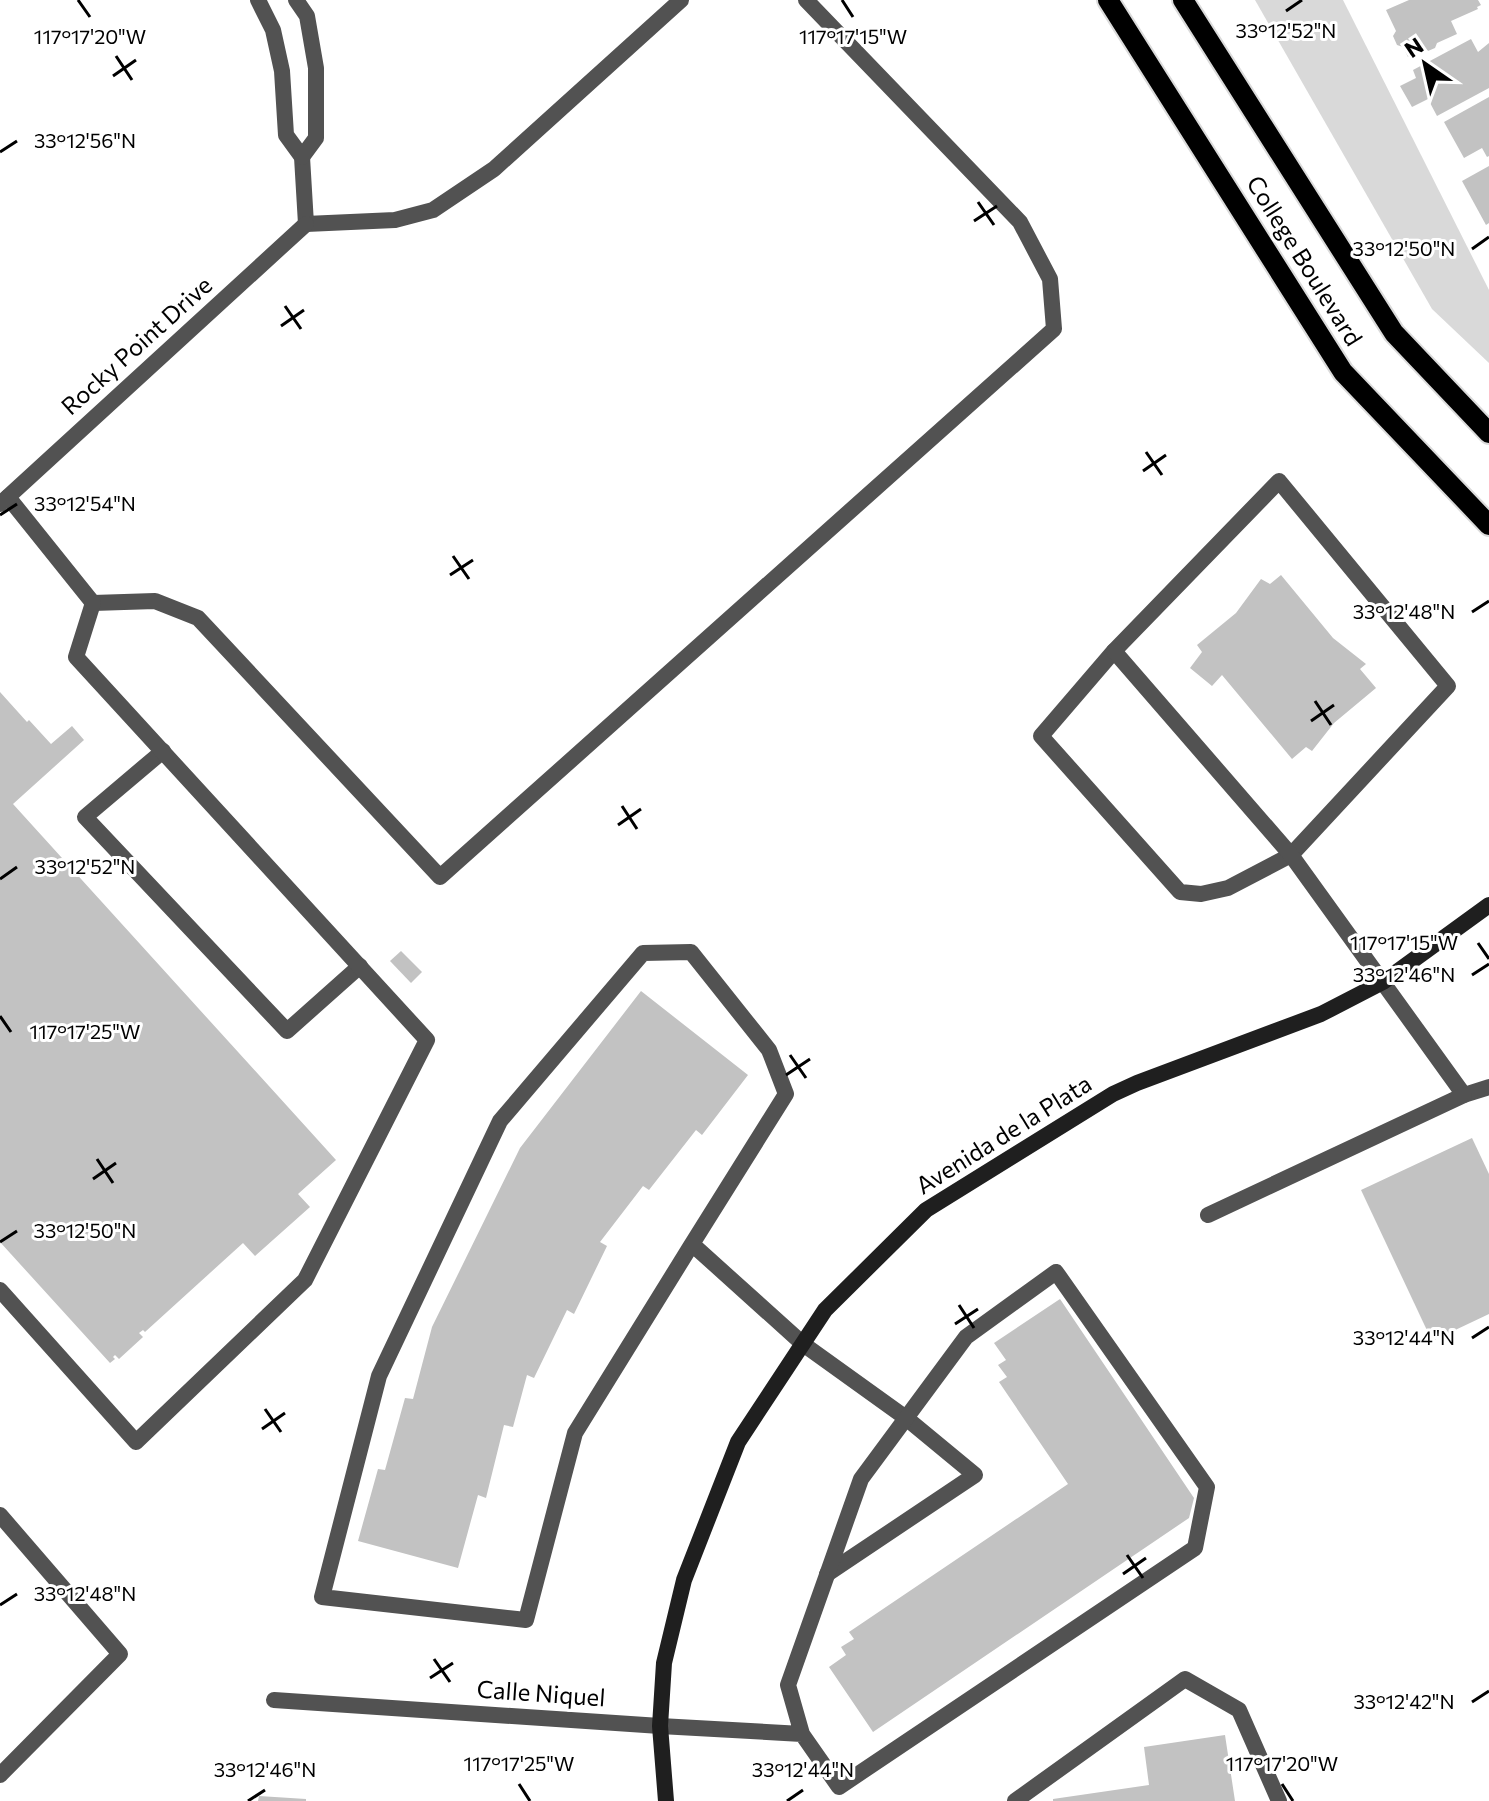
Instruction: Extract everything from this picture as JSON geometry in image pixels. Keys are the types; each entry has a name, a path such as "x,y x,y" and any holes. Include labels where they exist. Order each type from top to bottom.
{"main road":[{"name":"College Boulevard","path":"1108,0 1343,372 1489,525"},
{"name":"College Boulevard","path":"1183,0 1394,333 1489,433"}],"street":[{"path":"258,0 273,30 282,71 286,135 302,157 306,224 395,220 433,210 494,169 681,0"},
{"path":"296,0 307,16 316,68 316,138 302,157"},
{"path":"93,603 155,601 198,618 440,877 1054,329 1050,279 1020,222 806,0"},
{"name":"Rocky Point Drive","path":"3,496 306,224"},
{"path":"1279,481 1448,686 1291,855 1228,888 1201,894 1180,892 1041,736 1114,651 1279,481"},
{"path":"3,496 93,603"},
{"path":"0,1290 136,1442 305,1280 427,1040 76,657 93,603"},
{"path":"1114,651 1291,855 1464,1095"},
{"path":"163,751 85,817 287,1031 360,966"},
{"name":"Avenida de la Plata","path":"666,1801 660,1726 664,1663 684,1580 738,1442 825,1310 926,1210 1113,1094 1321,1014 1383,982 1489,905"},
{"path":"691,952 769,1050 786,1094 692,1244 575,1433 526,1620 322,1597 379,1376 500,1121 643,953 691,952"},
{"path":"1208,1215 1464,1095 1489,1087"},
{"path":"692,1244 803,1344 906,1418 975,1475 827,1574"},
{"path":"1056,1272 1207,1487 1195,1548 839,1787 802,1734 788,1685 861,1479 906,1418 966,1337 1056,1272"},
{"path":"0,1515 120,1654 0,1775"},
{"path":"1015,1801 1185,1679 1239,1710 1279,1801"},
{"name":"Calle Niquel","path":"274,1700 802,1734"}],"shaded area":[{"path":"1255,0 1343,0 1489,290 1489,363 1432,309"}],"building":[{"path":"1409,0 1478,0 1481,5 1451,21 1457,34 1437,43 1435,48 1408,57 1403,47 1397,45 1393,36 1396,31 1386,10"},
{"path":"1471,39 1478,52 1489,43 1489,88 1437,116 1428,99 1412,107 1400,86 1416,78 1413,70"},
{"path":"1489,97 1489,156 1482,148 1464,158 1444,122"},
{"path":"1489,166 1489,223 1486,225 1462,181"},
{"path":"1281,575 1333,638 1366,664 1360,669 1376,688 1334,723 1312,751 1306,747 1292,759 1222,675 1212,686 1190,668 1202,652 1197,645 1236,613 1261,579 1270,584"},
{"path":"0,692 51,744 72,726 84,740 13,804 336,1160 298,1194 310,1207 255,1256 243,1243 145,1332 139,1333 143,1337 119,1359 115,1355 110,1363 0,1242"},
{"path":"401,951 422,972 411,983 390,961"},
{"path":"641,991 748,1075 702,1135 696,1130 649,1190 643,1186 600,1242 607,1246 574,1314 567,1310 534,1378 527,1375 513,1427 504,1425 486,1498 478,1495 458,1568 358,1541 378,1469 385,1470 405,1398 413,1399 432,1327 520,1148"},
{"path":"1472,1138 1489,1174 1489,1314 1432,1341 1361,1190"},
{"path":"1060,1299 1194,1498 1189,1518 873,1732 829,1667 846,1655 841,1647 854,1639 849,1632 1068,1484 999,1382 1007,1377 998,1365 1006,1360 994,1343"},
{"path":"1225,1735 1235,1801 1053,1801 1149,1785 1144,1747"},
{"path":"259,1796 306,1799 306,1801 258,1801"}]}
